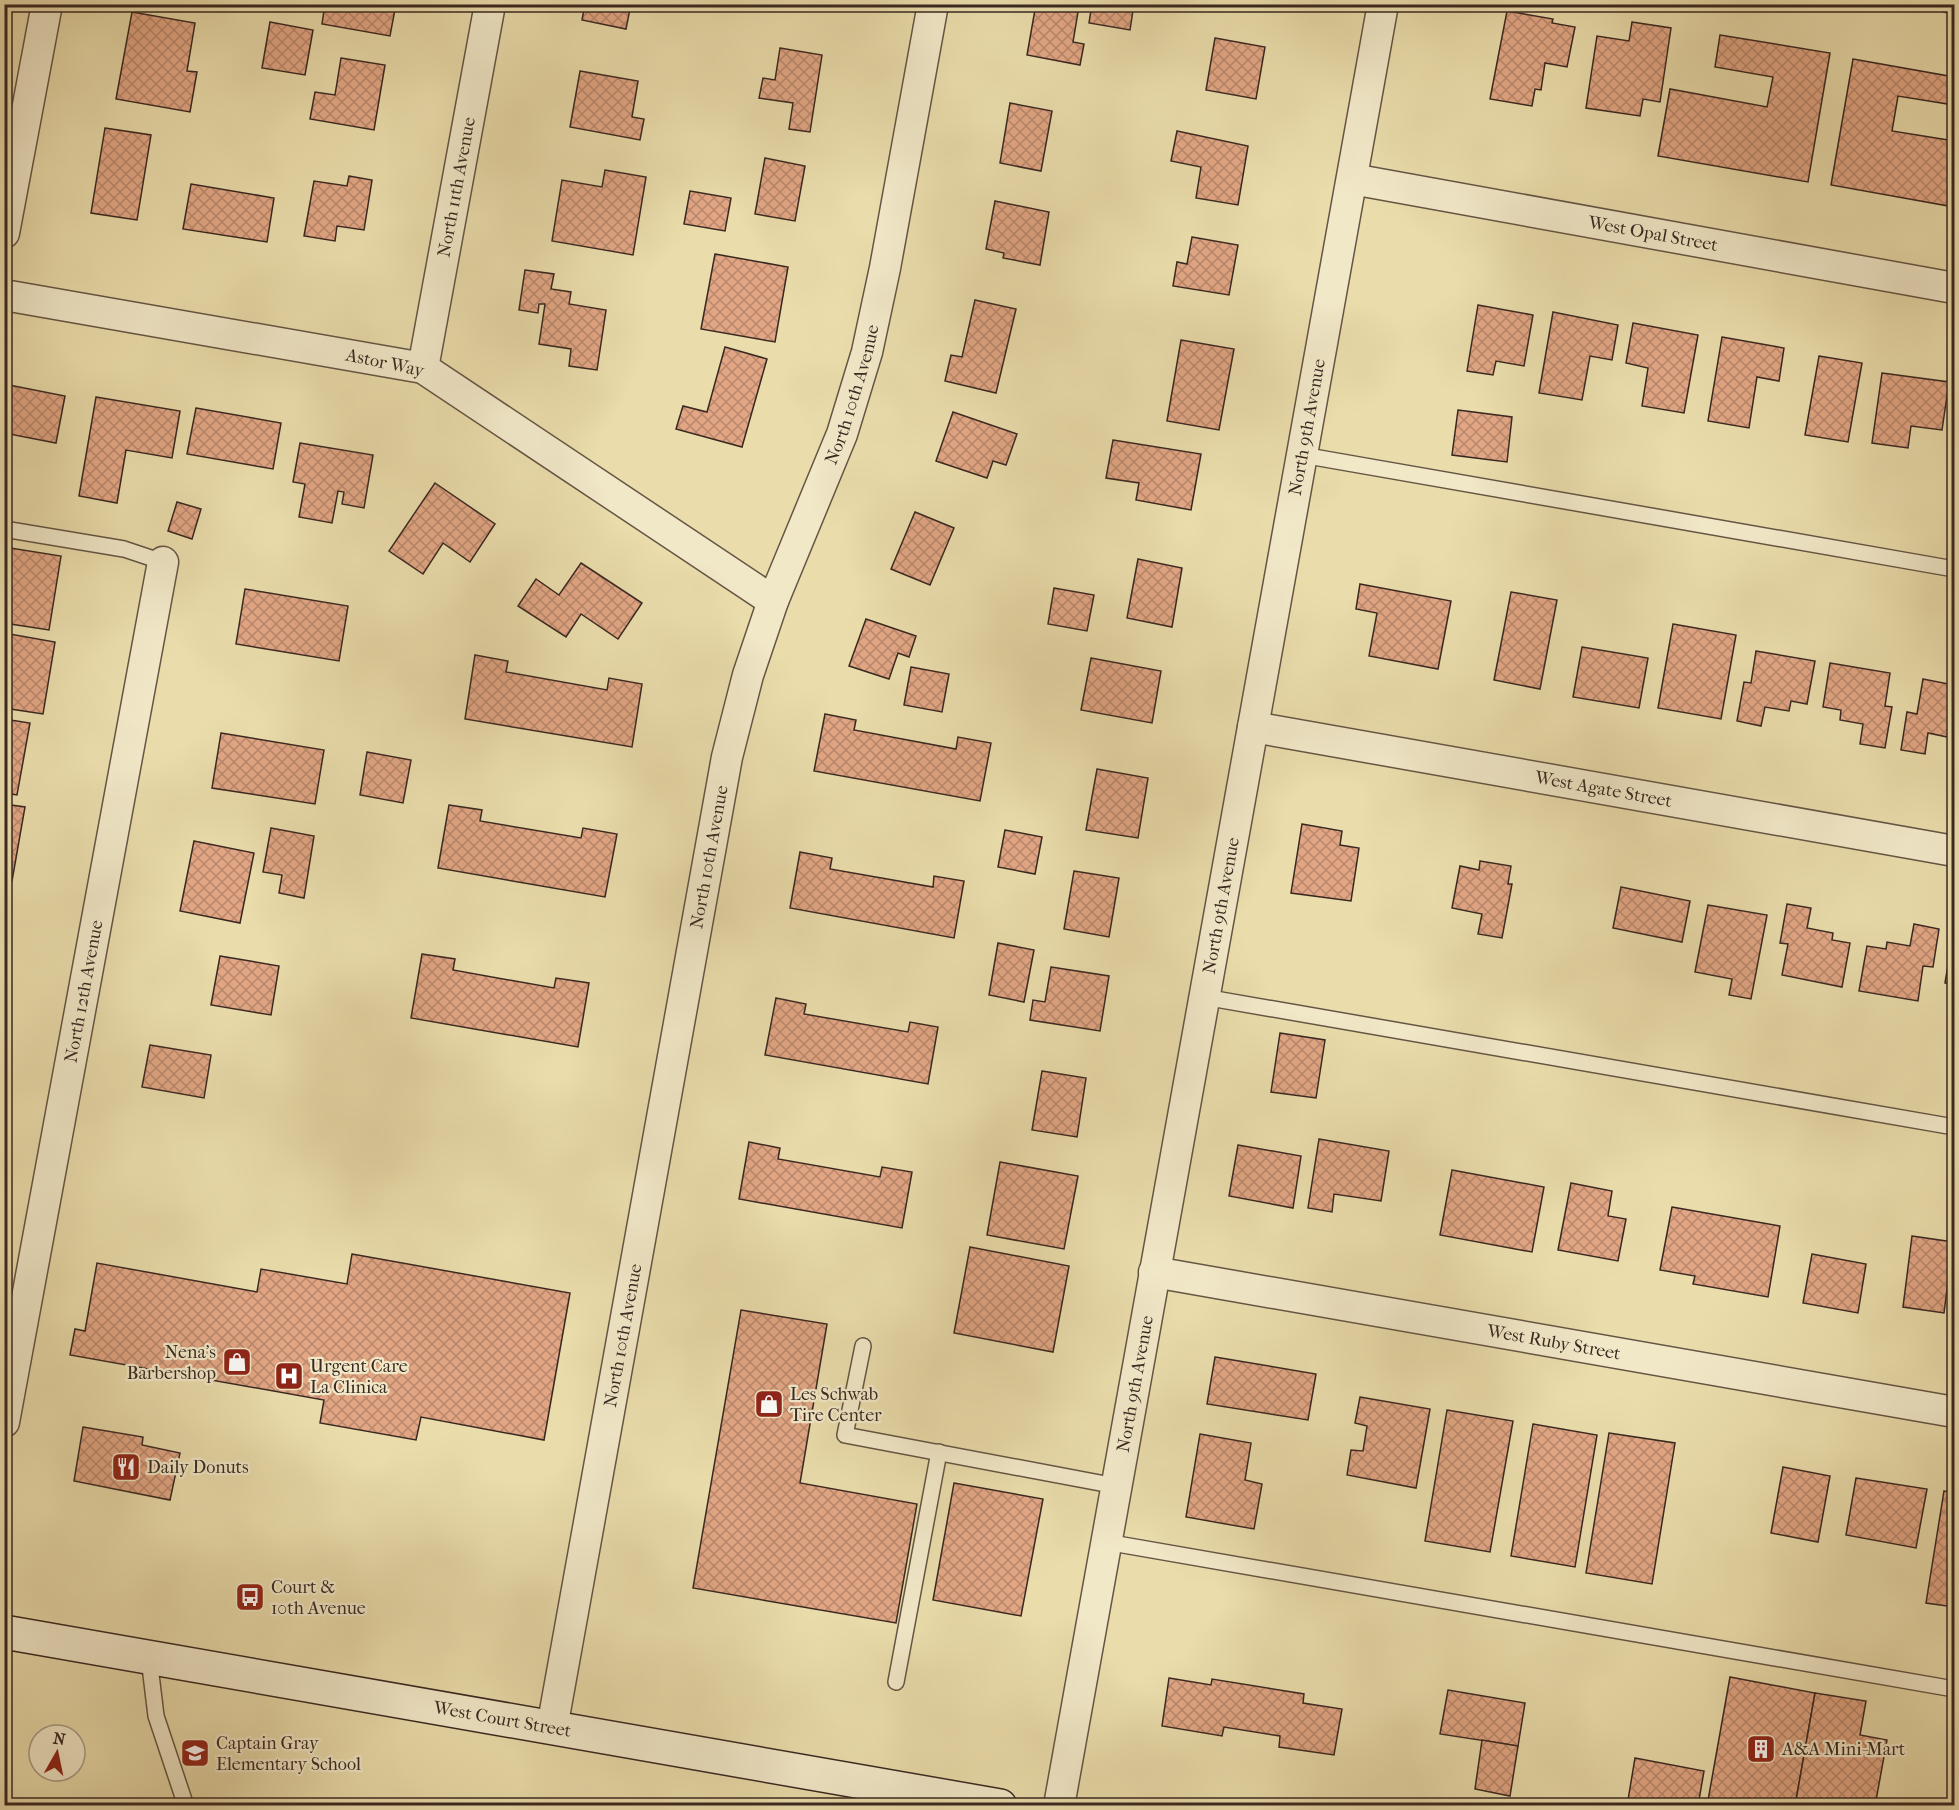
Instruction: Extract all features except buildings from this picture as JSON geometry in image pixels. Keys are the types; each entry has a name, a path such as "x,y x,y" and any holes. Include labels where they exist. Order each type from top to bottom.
{"main road":[{"name":"West Court Street","path":"4,1632 552,1728 857,1793 1000,1806"}],"street":[{"path":"4,233 47,4"},
{"name":"North 11th Avenue","path":"423,368 490,4"},
{"name":"North 10th Avenue","path":"552,1728 727,758 748,675 773,601 842,434 867,352 885,268 933,4"},
{"name":"North 9th Avenue","path":"1059,1806 1383,4"},
{"name":"West Opal Street","path":"1352,179 1954,288"},
{"name":"Astor Way","path":"4,295 423,368 773,601"},
{"name":"North 12th Avenue","path":"4,1422 163,562"},
{"name":"West Agate Street","path":"1253,727 1954,851"},
{"name":"West Ruby Street","path":"1154,1272 1954,1412"}],"lane":[{"path":"1946,4 1954,6"},
{"path":"1302,455 1954,569"},
{"path":"4,529 124,549 163,562"},
{"path":"1204,997 1954,1127"},
{"path":"863,1346 845,1435 1116,1486"},
{"path":"896,1682 939,1452"},
{"path":"1106,1542 1954,1689"},
{"path":"149,1658 156,1716 186,1806"}],"place":[{"name":"Nena's Barbershop","path":"237,1362"},
{"name":"Urgent Care La Clinica","path":"289,1376"},
{"name":"Les Schwab Tire Center","path":"769,1404"},
{"name":"Daily Donuts","path":"126,1467"},
{"name":"Court & 10th Avenue","path":"250,1597"},
{"name":"A&A Mini-Mart","path":"1761,1749"},
{"name":"Captain Gray Elementary School","path":"195,1753"}]}
